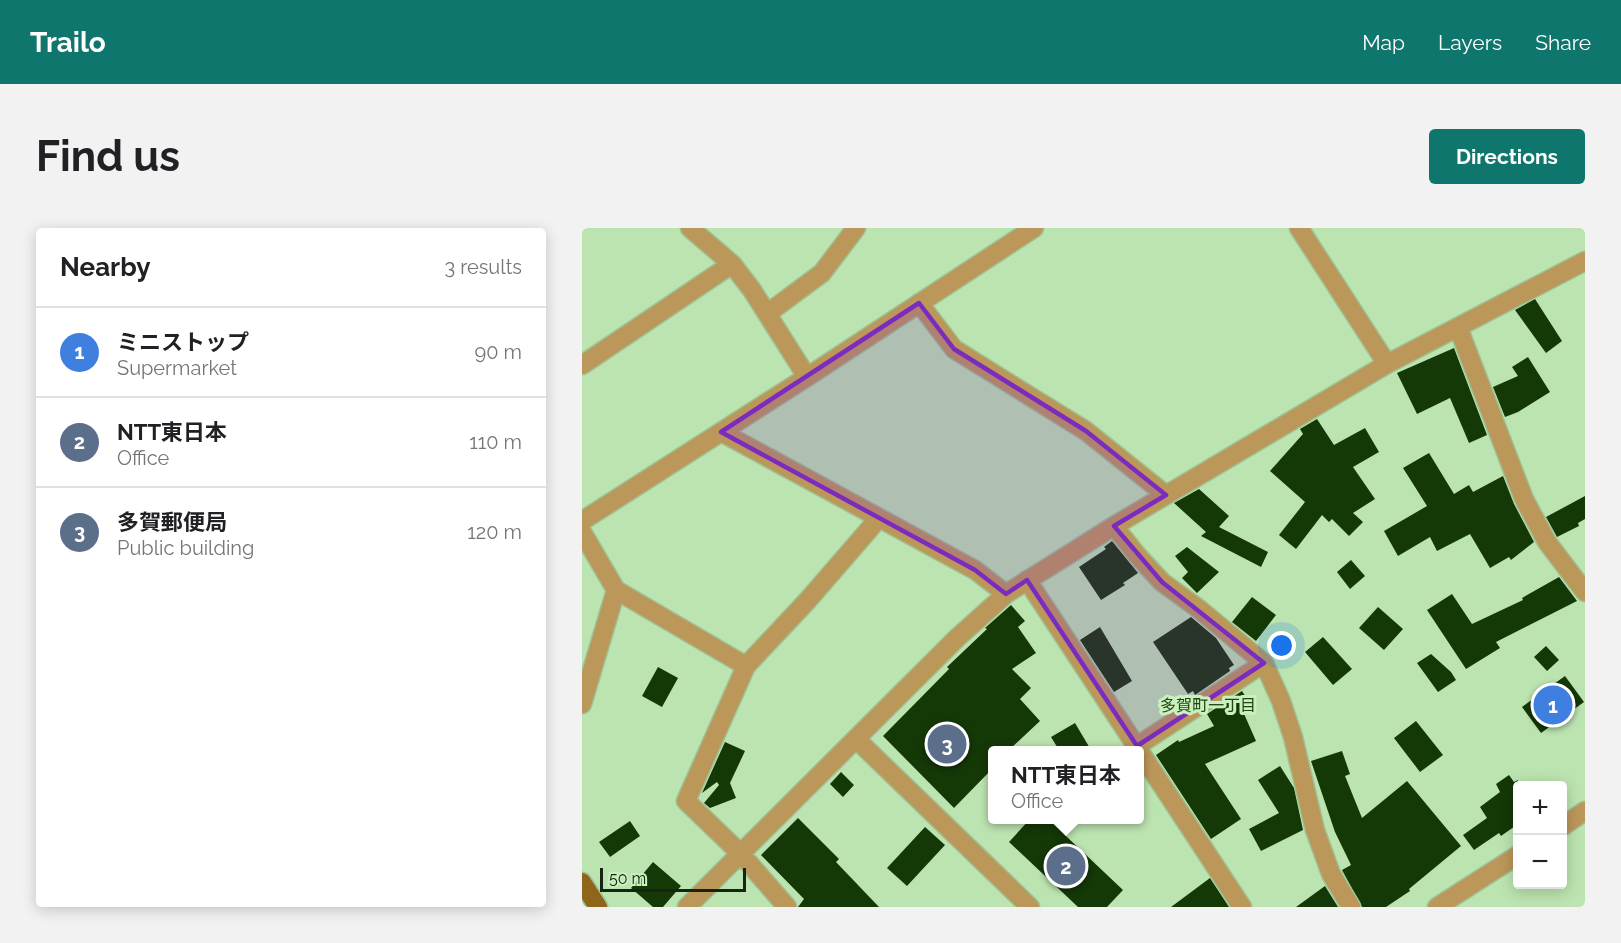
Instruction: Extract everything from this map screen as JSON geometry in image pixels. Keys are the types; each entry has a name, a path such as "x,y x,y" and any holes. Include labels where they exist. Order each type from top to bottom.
{"main road":[{"path":"582,882 598,907"}],"street":[{"path":"690,228 732,264 768,313 807,377"},
{"path":"768,313 822,273 856,228"},
{"path":"582,521 1034,228"},
{"path":"1299,228 1387,364"},
{"path":"687,907 957,638 1006,594 1114,526 1387,364 1585,261"},
{"path":"582,365 732,264"},
{"path":"919,303 954,349 1086,431 1166,495"},
{"path":"1458,327 1524,499 1546,542 1585,592"},
{"path":"721,432 975,570 1006,594"},
{"path":"787,907 740,853 686,801 746,666 808,600 879,518"},
{"path":"1114,526 1162,582 1199,609 1264,663 1281,701 1293,737 1315,830 1331,874 1351,907"},
{"path":"582,532 616,590 746,666"},
{"path":"1027,580 1137,746 1264,663"},
{"path":"582,704 616,590"},
{"path":"856,739 1030,907"},
{"path":"1144,757 1242,907"},
{"path":"1567,823 1585,811"},
{"path":"1437,907 1513,858"}],"highlighted area":[{"path":"919,303 954,349 1086,431 1166,495 1114,526 1162,582 1264,663 1137,746 1027,580 1006,594 975,570 721,432"}],"building":[{"path":"1535,299 1562,341 1546,353 1515,310"},
{"path":"1454,348 1487,435 1469,443 1450,398 1417,414 1397,373"},
{"path":"1528,357 1550,392 1518,412 1505,417 1493,387 1518,376 1512,367"},
{"path":"1317,419 1334,445 1365,428 1379,452 1353,467 1375,499 1353,513 1363,522 1349,536 1332,519 1329,522 1322,515 1296,549 1279,535 1305,502 1270,471 1303,434 1300,429"},
{"path":"1429,453 1454,494 1469,485 1473,492 1503,476 1514,504 1534,542 1511,560 1509,557 1490,568 1470,534 1437,551 1430,537 1398,556 1384,531 1427,506 1403,468"},
{"path":"1199,489 1229,516 1219,527 1268,552 1261,567 1201,536 1206,532 1174,503"},
{"path":"1585,496 1585,519 1578,523 1579,526 1557,537 1546,517"},
{"path":"1112,541 1138,573 1123,583 1125,585 1101,600 1079,567 1106,549 1104,547"},
{"path":"1187,547 1219,572 1197,593 1182,578 1188,572 1175,556"},
{"path":"1351,560 1365,576 1350,589 1337,572"},
{"path":"1559,577 1577,601 1496,642 1500,648 1466,669 1427,610 1452,594 1472,624 1523,600 1522,598"},
{"path":"1252,597 1276,615 1256,641 1232,622"},
{"path":"1011,605 1025,621 1018,627 1036,653 1012,669 1031,688 1020,699 1040,721 1013,746 988,746 988,773 954,808 883,736 949,669 947,667 987,629 985,628"},
{"path":"1378,607 1403,629 1384,650 1359,628"},
{"path":"1191,617 1216,638 1234,665 1229,668 1230,671 1195,695 1193,691 1188,694 1153,642"},
{"path":"1100,627 1132,681 1114,692 1080,640"},
{"path":"1323,637 1352,669 1333,685 1305,652"},
{"path":"1546,646 1559,660 1547,671 1534,657"},
{"path":"1431,654 1451,672 1456,680 1438,692 1417,663"},
{"path":"658,667 678,678 662,707 642,696"},
{"path":"1565,676 1584,702 1541,733 1522,707"},
{"path":"1242,691 1249,702 1241,707 1256,741 1205,764 1241,819 1211,839 1156,755 1178,740 1179,742 1214,726 1207,714"},
{"path":"1416,721 1443,755 1420,772 1394,738"},
{"path":"1075,723 1089,746 1057,746 1051,737"},
{"path":"725,742 745,751 730,783 736,798 710,808 704,803 719,785 717,782 702,793"},
{"path":"1342,751 1350,774 1345,776 1362,818 1407,781 1461,846 1409,889 1410,891 1386,907 1362,907 1342,870 1351,865 1335,832 1311,761"},
{"path":"1280,766 1294,788 1303,830 1261,851 1249,829 1279,813 1258,780"},
{"path":"841,772 854,785 843,797 830,784"},
{"path":"1509,775 1513,781 1513,828 1501,836 1499,833 1474,850 1463,835 1487,818 1480,807 1500,792 1496,784"},
{"path":"798,818 839,859 836,862 879,907 798,907 804,899 761,855"},
{"path":"630,821 640,836 610,857 599,842"},
{"path":"1025,824 1053,824 1123,890 1107,907 1078,907 1009,842"},
{"path":"925,827 945,845 907,886 887,868"},
{"path":"653,862 681,886 663,907 653,907 631,888"},
{"path":"1210,878 1229,907 1171,907"},
{"path":"1325,886 1338,907 1296,907"}],"place":[{"name":"ミニストップ","path":"1553,705"},
{"name":"多賀郵便局","path":"947,744"},
{"name":"NTT東日本","path":"1066,866"}],"district":[{"name":"多賀町一丁目","path":"1208,705"}]}
